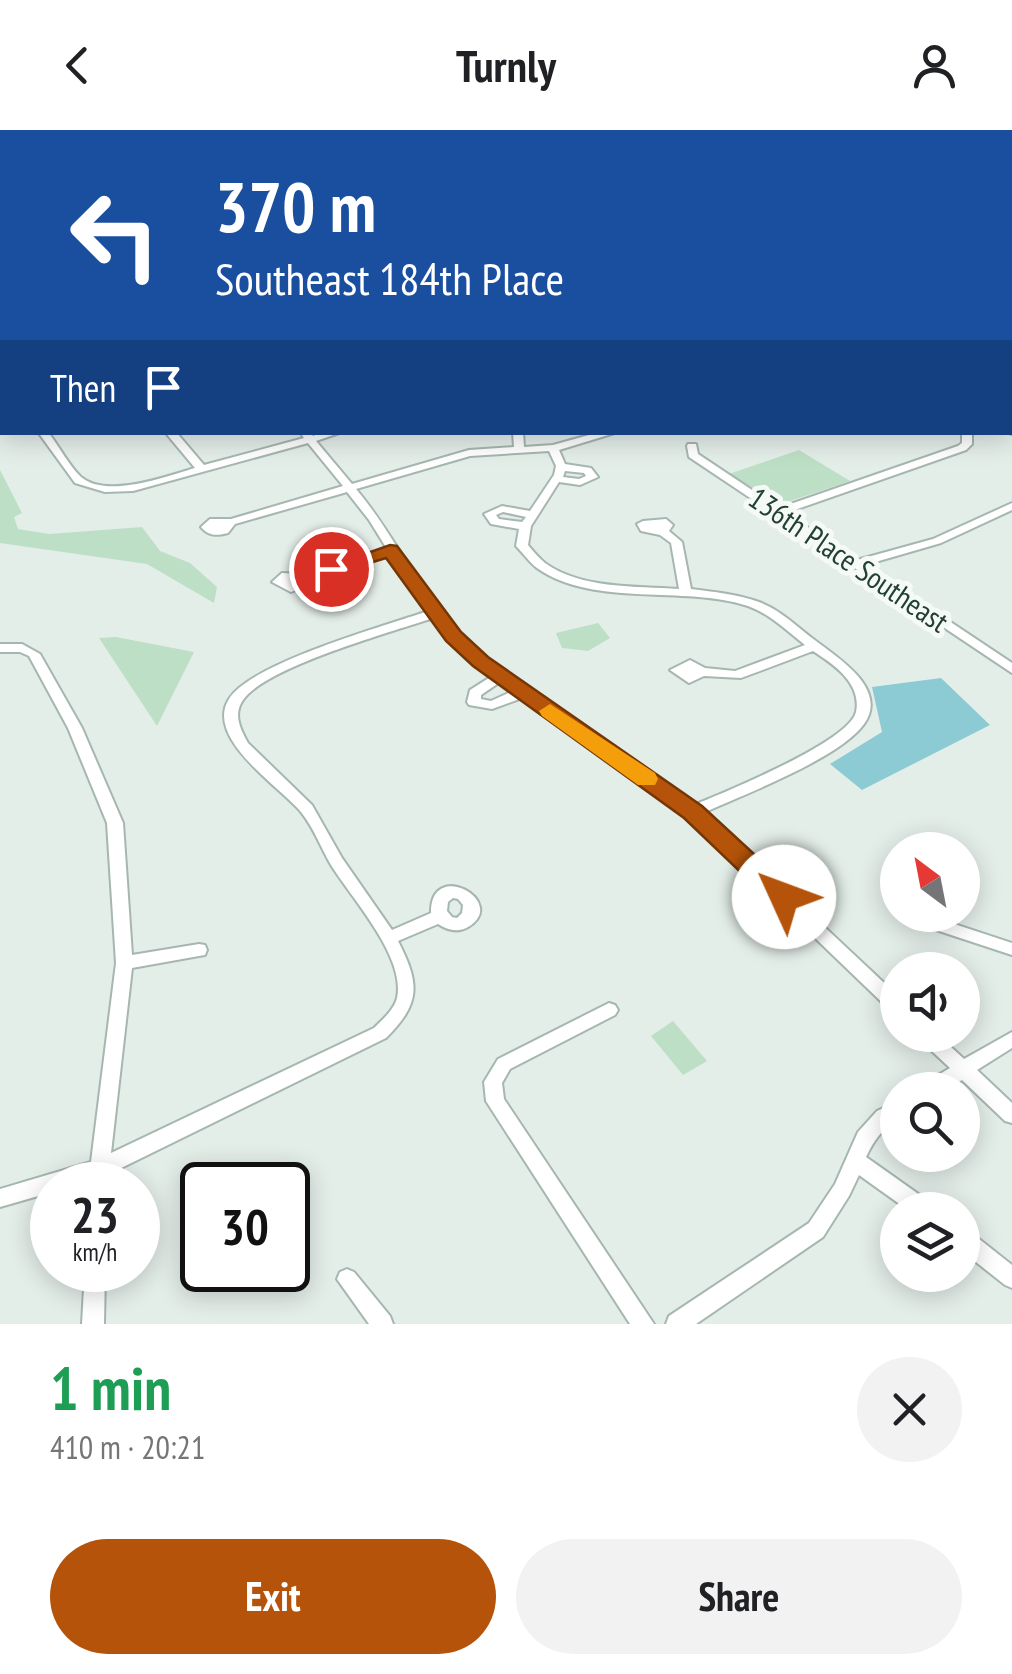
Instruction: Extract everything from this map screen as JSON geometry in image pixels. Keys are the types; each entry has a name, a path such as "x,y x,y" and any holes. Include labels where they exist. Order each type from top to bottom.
{"street":[{"path":"46,435 79,481 102,488 133,488 308,436 382,531 390,550 454,636 501,676 693,812 880,989"},
{"path":"173,435 202,469"},
{"path":"518,435 518,448"},
{"path":"230,522 469,453 602,435"},
{"path":"778,512 962,448 967,444 967,435"},
{"path":"545,444 559,473 529,520 522,546 530,558 560,578 584,584 685,590 754,604 781,619 842,665 859,686 864,708 858,724 837,741 693,812"},
{"name":"136th Place Southeast","path":"692,446 693,455 1012,668"},
{"path":"855,564 937,541 972,521 1012,506"},
{"path":"662,532 676,542 685,590"},
{"path":"302,578 390,550"},
{"path":"127,1162 380,1032 397,1015 406,996 404,975 388,939 305,806 259,765 234,731 234,702 249,686 274,671 435,614"},
{"path":"702,672 736,675 814,646"},
{"path":"0,648 22,648 34,654 75,728 114,822 124,963 100,1162"},
{"path":"501,676 475,692 474,702 492,705 523,692"},
{"path":"388,939 439,916"},
{"path":"959,932 1012,950"},
{"path":"124,963 198,950"},
{"path":"609,1010 504,1064 493,1082 495,1101 643,1324"},
{"path":"962,1071 1012,1039"},
{"path":"943,1052 1012,1115"},
{"path":"677,1324 816,1230 836,1201 865,1138 880,1121"},
{"path":"854,1160 899,1192"},
{"path":"0,1198 30,1192"},
{"path":"980,1252 1012,1278"},
{"path":"347,1279 382,1324"},
{"path":"93,1324 94,1292"}],"green space":[{"path":"799,450 850,481 781,504 729,474"},
{"path":"0,470 22,513 14,517 18,529 49,534 142,527 160,551 190,563 217,587 214,603 147,564 0,543"},
{"path":"598,623 610,638 588,651 562,648 556,633"},
{"path":"116,637 194,652 157,726 99,638"},
{"path":"673,1021 707,1061 683,1075 651,1036"}],"water":[{"path":"941,678 990,725 862,790 830,764 882,732 872,687"}],"slow traffic":[{"path":"550,711 646,779"}],"route":[{"path":"331,569 390,550 435,614 480,662 693,812 784,897"}]}
